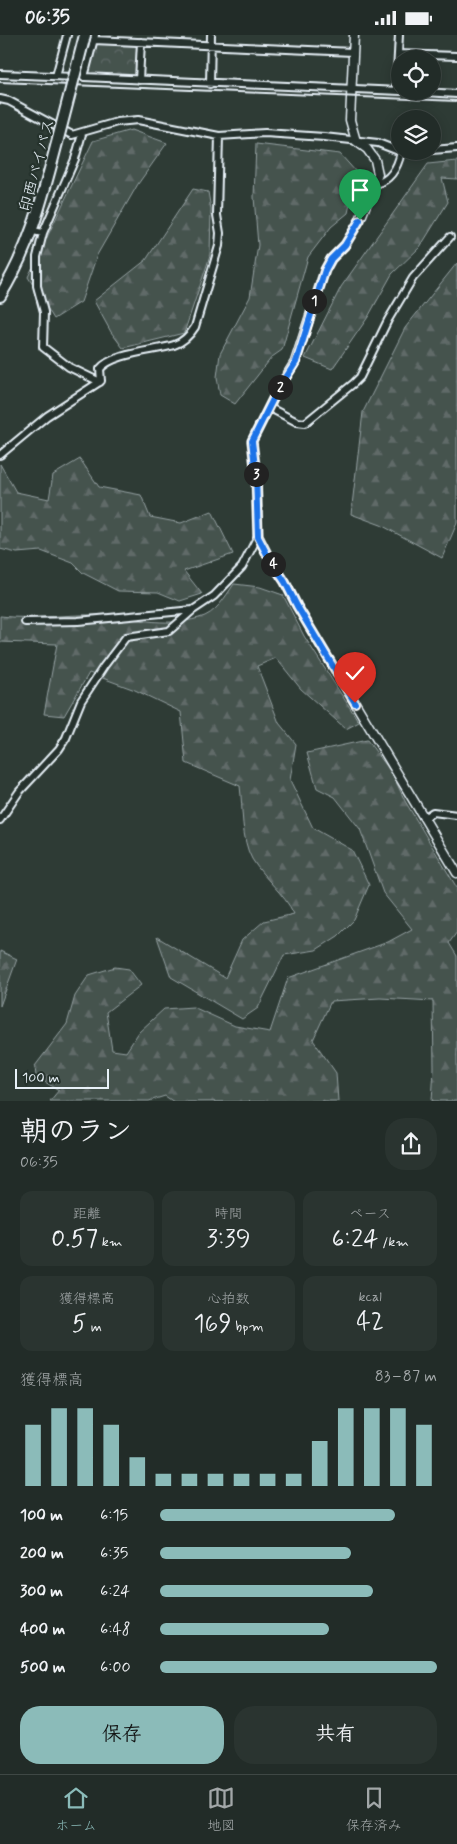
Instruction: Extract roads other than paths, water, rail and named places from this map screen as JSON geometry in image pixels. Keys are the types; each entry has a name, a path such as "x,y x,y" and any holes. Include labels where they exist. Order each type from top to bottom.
{"highway":[{"name":"印西バイパス","path":"0,296 38,232 41,205 58,139 91,37"}],"street":[{"path":"56,76 67,35"},
{"path":"210,84 211,35"},
{"path":"354,35 350,120 356,141 367,149 375,160 378,174 360,220 345,245 331,259 325,270 296,362 276,393 252,441 256,475 258,537 297,606 457,873"},
{"path":"398,50 399,35"},
{"path":"84,77 91,37 141,42 353,51"},
{"path":"139,80 141,42"},
{"path":"441,55 457,56"},
{"path":"0,75 391,91"},
{"path":"441,93 457,94"},
{"path":"0,99 9,101 72,135 82,134 117,122 138,120 219,136 264,133 378,143 391,148"},
{"path":"82,134 75,159 38,232 37,286 44,312 43,347 70,367 100,382"},
{"path":"0,455 47,416 100,382 102,376 100,369 103,365 128,355 175,345 189,336 195,327 219,246 220,233 217,215 219,136"},
{"path":"441,150 457,149"},
{"path":"376,183 384,181 391,174 399,160"},
{"path":"270,408 297,423 305,423 354,383 360,377 388,320 413,278 450,237"},
{"path":"0,820 19,792 59,749 66,738 80,701 126,637 169,631 193,610 214,596 242,567 258,537"},
{"path":"25,622 78,621 193,610"},
{"path":"424,818 433,812 457,815"}],"railway":[{"path":"0,82 457,101"}]}
